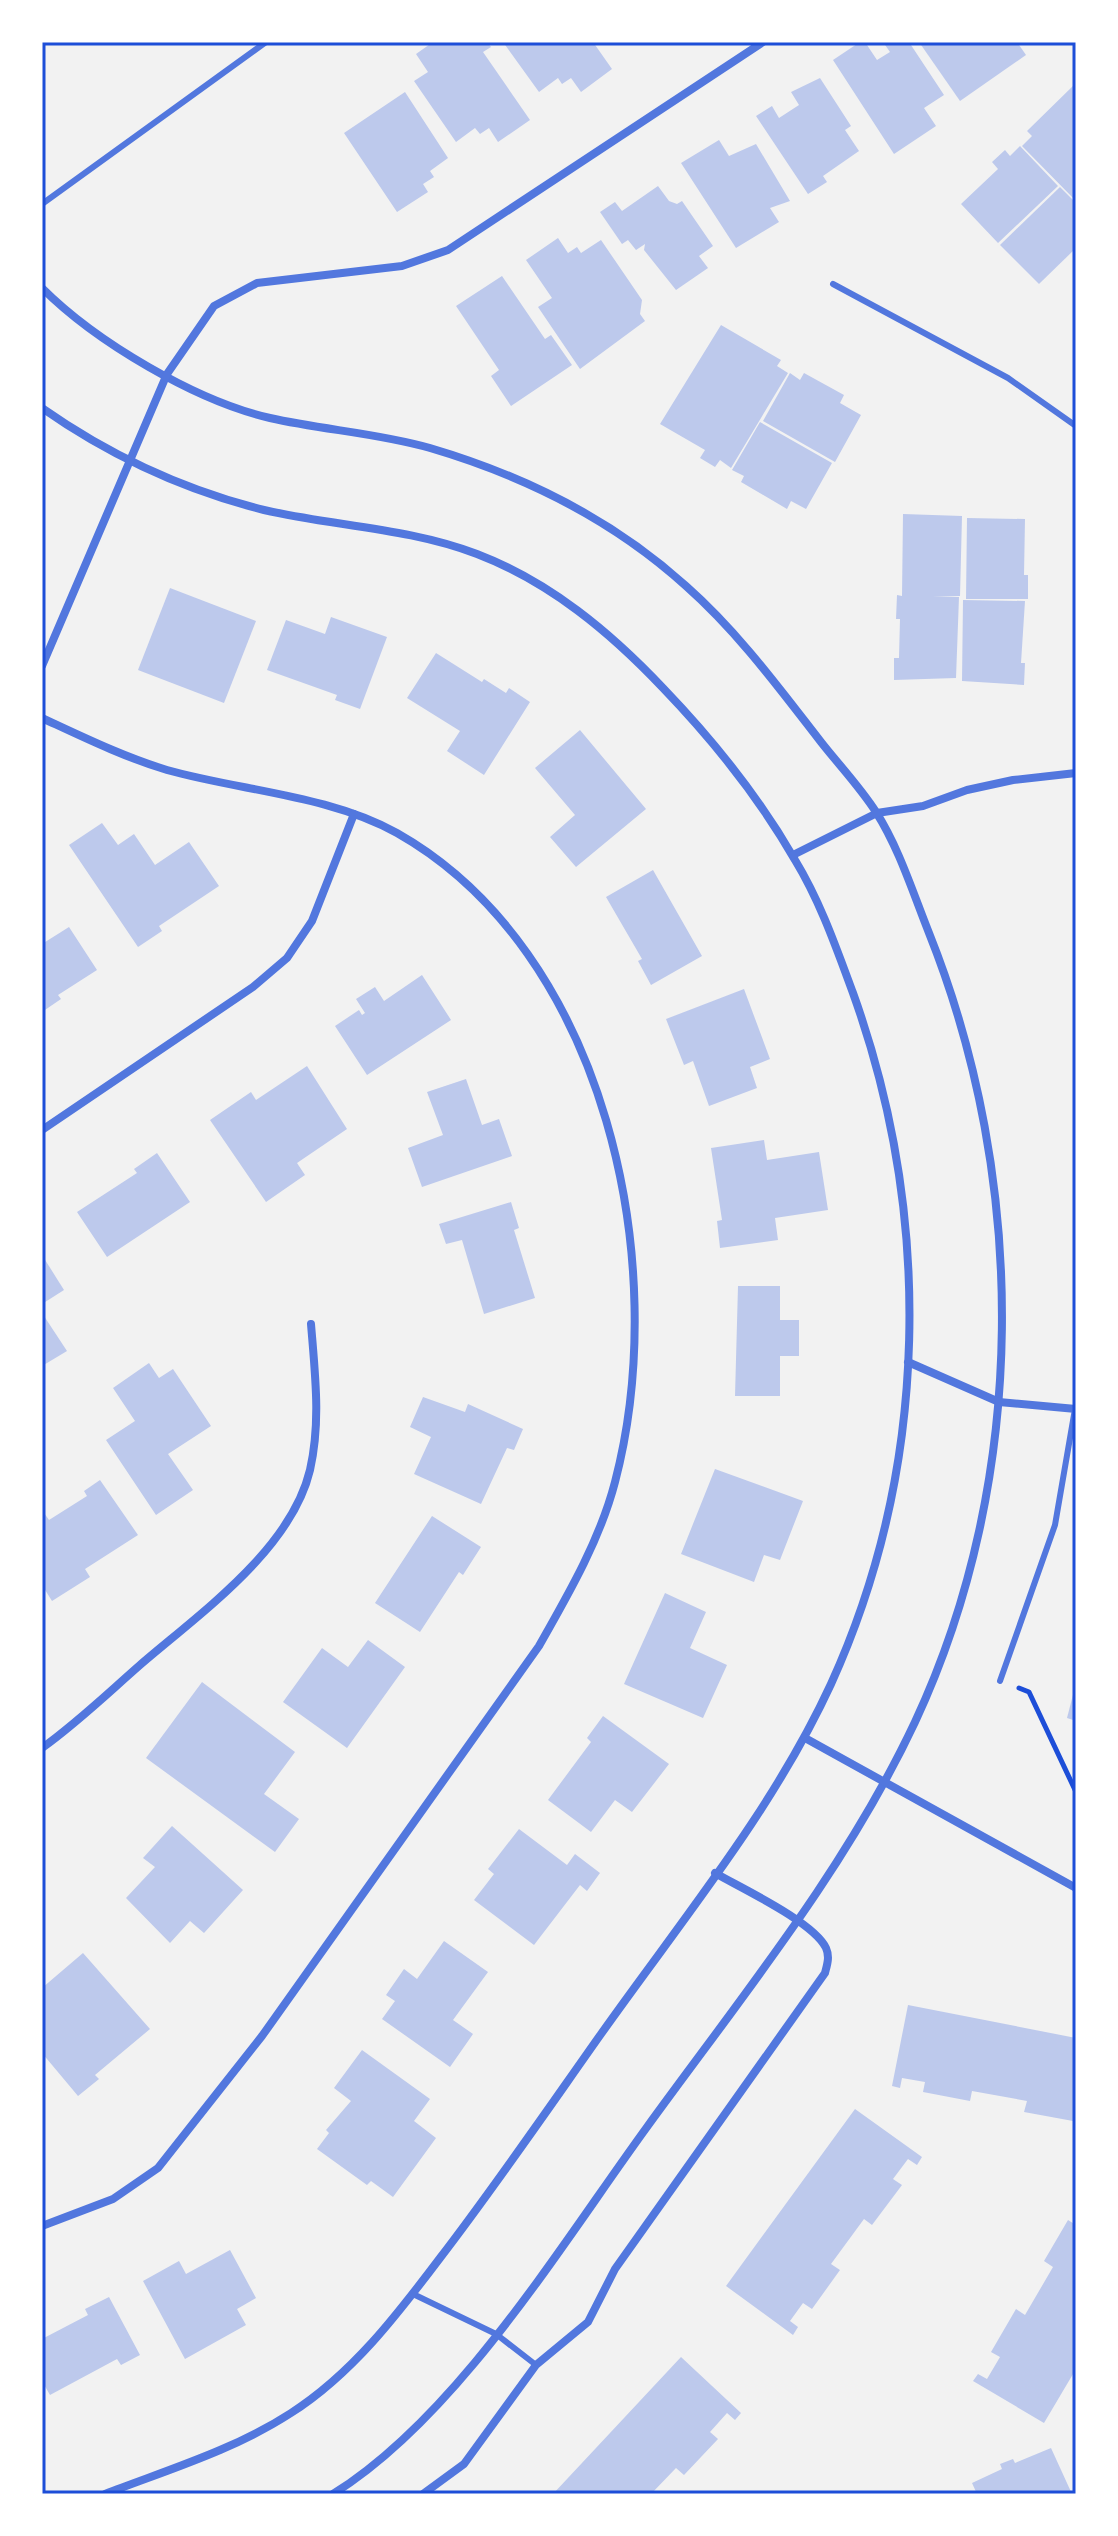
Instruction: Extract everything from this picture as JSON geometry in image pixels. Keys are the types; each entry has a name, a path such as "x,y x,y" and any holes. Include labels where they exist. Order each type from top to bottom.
{"street":[{"path":"42,666 167,374 214,306 257,283 402,266 448,250 763,42"},
{"path":"42,288 107,343 219,401 265,417 423,446 498,471 562,498 652,557 727,627 877,813 947,979 982,1106 992,1170 1001,1276 999,1402 987,1486 957,1609 917,1719 846,1849 496,2334 388,2456 333,2494"},
{"path":"42,408 86,439 180,484 263,510 414,536 475,553 532,580 583,613 668,693 739,779 793,855 841,959 884,1091 905,1208 910,1268 908,1362 902,1435 878,1551 851,1636 805,1738 715,1873 477,2210 413,2294 363,2352 293,2412 242,2441 105,2494"},
{"path":"42,718 124,755 168,770 354,814 395,832 433,856 468,884 499,917 563,1015 588,1069 620,1169 635,1262 634,1368 617,1471 593,1540 539,1646 262,2036 158,2168 113,2199 42,2226"},
{"path":"793,855 877,813 923,806 967,790 1013,780 1076,773"},
{"path":"42,1130 253,987 287,958 312,921 354,814"},
{"path":"42,1748 198,1615 266,1551 295,1512 310,1472 318,1416 311,1324"},
{"path":"908,1362 999,1402 1075,1409"},
{"path":"805,1738 1075,1884"},
{"path":"423,2494 464,2464 536,2365 588,2322 615,2269 825,1973 827,1949 796,1921 715,1873"}],"lane":[{"path":"246,42 252,52"},
{"path":"42,204 266,42"},
{"path":"833,284 1008,378 1076,426"},
{"path":"1000,1681 1055,1525 1075,1409"},
{"path":"413,2294 496,2334 536,2365"}],"path":[{"path":"1000,1681 1029,1692 1076,1792"}],"building":[{"path":"433,42 487,42 491,47 483,52 530,120 498,142 489,128 480,134 475,128 456,142 414,81 428,72 416,54"},
{"path":"503,42 593,42 612,69 581,92 571,78 562,84 558,78 539,92"},
{"path":"860,42 865,42 877,60 890,52 883,42 909,42 944,95 924,108 936,126 894,154 833,60"},
{"path":"919,42 1017,42 1026,55 960,101"},
{"path":"820,78 851,126 845,130 859,151 823,176 827,182 808,194 756,116 772,106 779,118 799,105 791,92"},
{"path":"1076,83 1076,201 1022,146 1032,136 1027,131"},
{"path":"405,92 448,158 430,171 434,177 423,184 428,192 397,212 344,133"},
{"path":"719,140 729,156 756,144 790,201 770,208 779,222 736,248 681,163"},
{"path":"1020,146 1058,186 998,243 961,204 998,169 992,162 1005,150 1010,156"},
{"path":"658,186 669,201 677,204 682,201 713,246 699,256 708,268 676,290 644,250 645,244 636,250 628,240 622,244 600,212 615,202 622,211"},
{"path":"1060,187 1076,203 1076,248 1039,284 1000,245"},
{"path":"558,238 568,253 577,247 581,253 601,240 642,300 640,314 645,321 580,369 538,307 552,298 526,260"},
{"path":"502,276 545,339 551,335 572,365 511,406 491,376 499,370 456,306"},
{"path":"721,325 781,360 777,366 788,373 731,468 720,460 715,467 700,458 705,450 660,424"},
{"path":"790,373 800,380 804,373 844,395 840,403 861,415 835,462 763,421"},
{"path":"760,422 832,463 806,509 791,501 787,509 741,482 744,476 732,470"},
{"path":"903,514 962,516 960,596 933,596 959,597 956,678 894,680 894,658 899,658 900,619 896,619 897,595 902,596"},
{"path":"967,518 1025,519 1024,575 1028,575 1028,599 966,599"},
{"path":"170,588 256,621 224,703 138,670"},
{"path":"963,600 1025,601 1021,663 1025,663 1024,685 962,681"},
{"path":"331,617 387,637 360,709 335,700 337,695 267,670 286,620 325,634"},
{"path":"436,653 482,682 484,679 506,693 509,688 530,702 484,775 447,751 460,731 407,698"},
{"path":"580,730 646,809 576,867 550,837 575,815 535,768"},
{"path":"102,823 118,845 134,834 155,865 189,842 219,886 159,926 162,931 138,947 69,845"},
{"path":"653,870 702,956 651,985 638,961 642,959 606,897"},
{"path":"69,927 97,970 58,995 61,999 42,1012 42,944"},
{"path":"422,975 451,1020 367,1075 335,1026 359,1010 362,1015 365,1013 356,999 375,987 384,1001"},
{"path":"744,989 770,1059 750,1067 757,1088 709,1106 693,1061 684,1065 666,1019"},
{"path":"307,1066 347,1129 297,1163 305,1175 266,1202 210,1120 251,1092 256,1100"},
{"path":"466,1079 482,1125 499,1119 512,1156 422,1187 408,1148 443,1135 427,1092"},
{"path":"764,1140 767,1160 819,1152 828,1210 775,1218 778,1240 720,1248 717,1221 722,1220 711,1148"},
{"path":"157,1153 190,1202 107,1257 77,1212 137,1173 134,1169"},
{"path":"511,1202 519,1228 514,1230 535,1298 484,1314 462,1240 446,1244 439,1224"},
{"path":"42,1255 64,1290 42,1304"},
{"path":"738,1286 780,1286 780,1320 799,1320 799,1356 780,1356 780,1396 735,1396"},
{"path":"42,1313 67,1351 42,1366"},
{"path":"149,1363 159,1378 173,1369 211,1426 168,1454 193,1490 156,1515 106,1440 135,1421 113,1388"},
{"path":"423,1397 465,1412 468,1404 523,1429 514,1450 507,1448 481,1504 414,1474 431,1437 410,1427"},
{"path":"715,1469 803,1501 780,1560 764,1555 754,1582 681,1554"},
{"path":"100,1480 138,1535 85,1569 90,1577 52,1601 42,1585 42,1510 49,1520 87,1496 84,1491"},
{"path":"432,1516 481,1547 463,1575 459,1572 420,1632 375,1603"},
{"path":"665,1593 706,1612 690,1648 727,1665 703,1718 624,1684"},
{"path":"368,1640 405,1667 347,1748 283,1702 322,1648 348,1667"},
{"path":"202,1682 295,1752 264,1794 299,1819 275,1852 146,1758"},
{"path":"1076,1687 1076,1721 1067,1718"},
{"path":"603,1716 669,1764 632,1812 615,1800 591,1832 548,1800 591,1742 587,1738"},
{"path":"172,1826 243,1890 204,1933 190,1921 170,1943 126,1898 155,1867 143,1858"},
{"path":"519,1829 567,1865 575,1854 600,1873 587,1891 580,1885 534,1945 474,1900 494,1874 488,1869"},
{"path":"444,1941 488,1972 453,2020 473,2034 450,2067 382,2019 395,2001 386,1995 404,1969 417,1979"},
{"path":"83,1953 150,2029 95,2075 99,2079 78,2096 42,2053 42,1988"},
{"path":"908,2005 1076,2038 1076,2112 1073,2121 1024,2112 1027,2101 972,2091 970,2101 923,2092 925,2082 902,2078 900,2088 892,2086"},
{"path":"362,2050 430,2099 414,2121 436,2138 393,2197 371,2181 367,2185 317,2149 329,2133 326,2130 351,2101 334,2088"},
{"path":"855,2109 922,2157 917,2165 908,2159 893,2179 902,2185 872,2225 864,2219 831,2264 840,2270 812,2309 803,2303 790,2321 798,2327 793,2335 726,2286"},
{"path":"1068,2220 1076,2225 1076,2369 1044,2423 973,2381 978,2374 987,2379 1000,2357 991,2352 1016,2309 1025,2315 1053,2267 1044,2261"},
{"path":"230,2250 256,2298 237,2309 246,2325 185,2359 143,2281 179,2261 186,2274"},
{"path":"109,2297 140,2355 121,2365 117,2359 50,2395 42,2381 42,2339 88,2315 85,2309"},
{"path":"681,2357 741,2413 735,2420 727,2413 710,2432 718,2439 684,2475 676,2468 651,2494 553,2494"},
{"path":"1051,2448 1072,2494 977,2494 972,2483 1002,2469 1000,2464 1013,2459 1015,2463"}]}
